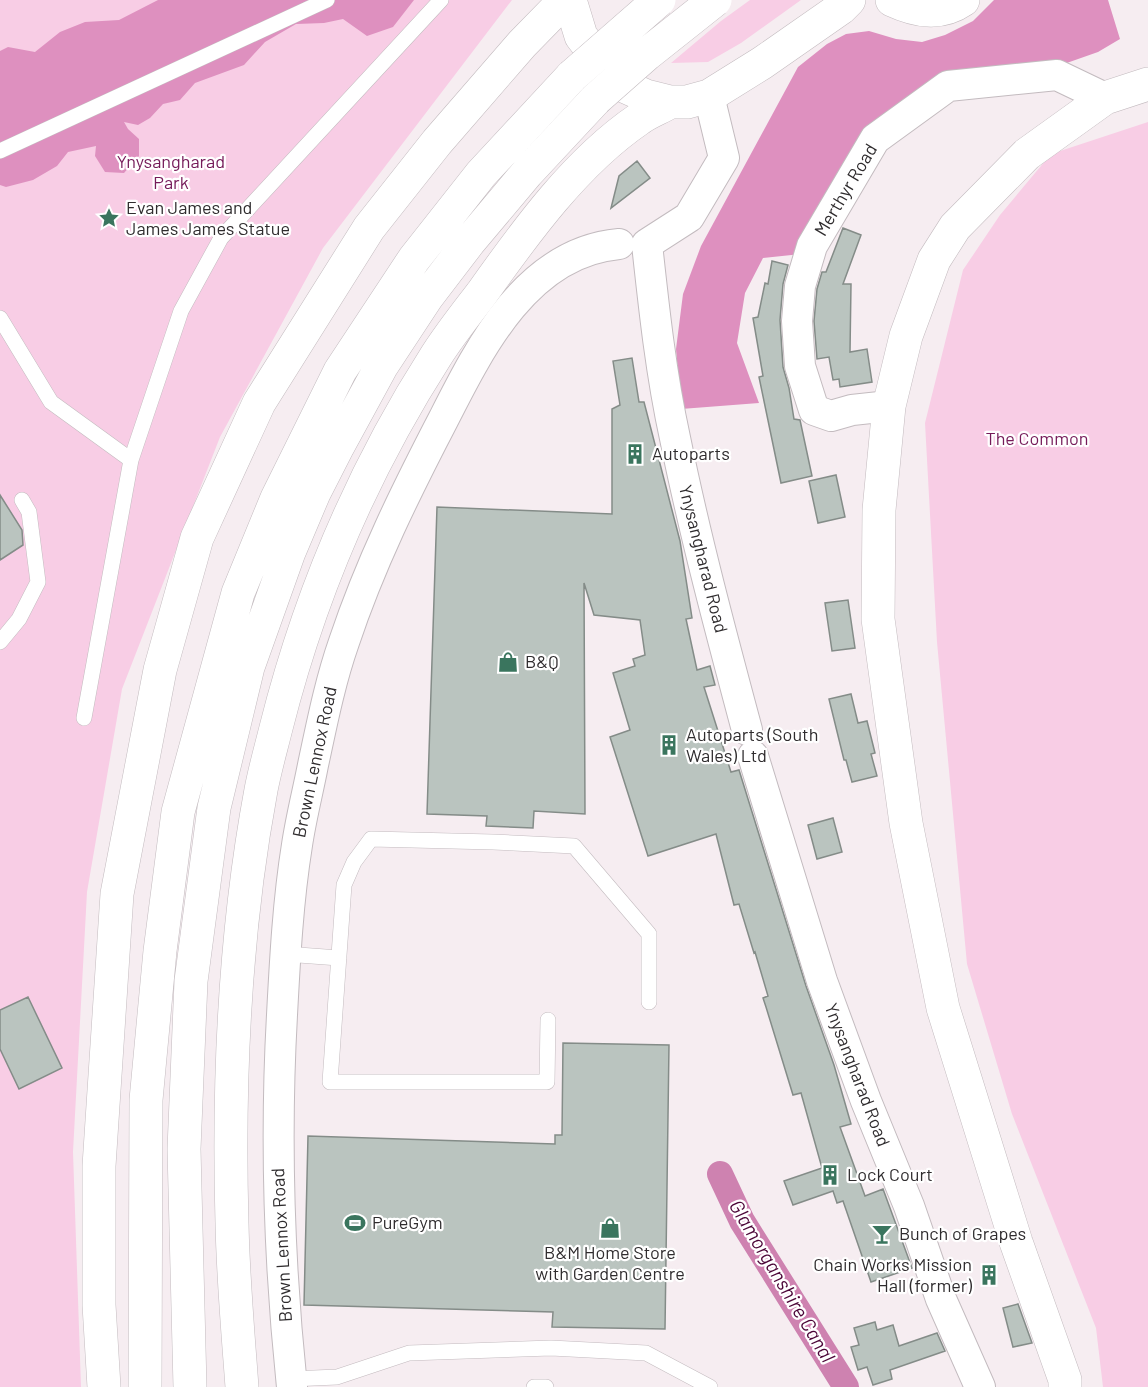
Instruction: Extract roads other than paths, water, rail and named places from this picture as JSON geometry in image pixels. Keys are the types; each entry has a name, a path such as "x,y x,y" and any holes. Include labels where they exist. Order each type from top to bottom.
{"main road":[{"path":"104,1387 99,1305 99,1166 117,894 160,670 197,538 259,403 369,228 506,62 565,0"},
{"path":"570,0 581,36 603,65 626,87 646,96 670,102 687,102 710,96 762,63 849,0"},
{"path":"145,1387 146,1100 160,951 178,812 238,593 277,498 340,371 414,259 481,174 572,76 659,0"},
{"path":"190,1387 184,1149 191,981 214,808 248,667 289,552 310,502 381,367 427,297 469,242 527,173 596,99 647,54 715,0"},
{"path":"892,0 914,8 937,10 952,8 963,0"},
{"path":"1065,1387 1065,1380 1016,1242 943,1008 906,823 878,619 879,510 889,406 906,336 934,260 955,227 1028,154 1105,98 1148,84"},
{"path":"242,1387 232,1223 232,1086 244,904 261,788 288,683 307,622 361,491 394,425 437,354 556,194 616,137 641,117 670,102"}],"street":[{"name":"Merthyr Road","path":"889,406 852,410 831,417 814,410 800,366 798,321 800,285 812,246 874,139 948,86 1057,75 1105,98"},
{"path":"633,244 689,217 724,158 710,96"},
{"name":"Ynysangharad Road","path":"633,244 657,338 674,436 705,574 750,743 822,981 866,1101 909,1206 941,1299 980,1387"},
{"name":"Brown Lennox Road","path":"291,1383 280,1252 278,1137 285,954 297,840 327,697 376,554 475,358 498,322 524,292 575,255 597,246 633,244"}],"lane":[{"path":"0,151 327,0"},
{"path":"84,718 131,460 181,311 221,238 441,0"},
{"path":"0,318 51,402 131,460"},
{"path":"0,642 19,619 38,582 29,512 22,500"},
{"path":"548,1020 547,1082 330,1082 344,885 354,862 371,839 574,846 649,934 649,1002"},
{"path":"285,954 339,958"},
{"path":"291,1383 337,1377 409,1353 551,1348 646,1353 710,1387"},
{"path":"534,1387 546,1387"}],"waterway":[{"name":"Glamorganshire Canal","path":"720,1174 742,1221 846,1387"}],"place":[{"name":"Evan James and James James Statue","path":"109,218"},
{"name":"Autoparts","path":"635,454"},
{"name":"B&Q","path":"508,662"},
{"name":"Autoparts (South Wales) Ltd","path":"669,745"},
{"name":"Lock Court","path":"830,1175"},
{"name":"PureGym","path":"355,1223"},
{"name":"B&M Home Store with Garden Centre","path":"610,1228"},
{"name":"Bunch of Grapes","path":"882,1234"},
{"name":"Chain Works Mission Hall (former)","path":"989,1275"}],"park label":[{"name":"Ynysangharad Park","path":"171,172"},
{"name":"The Common","path":"1037,439"}]}
